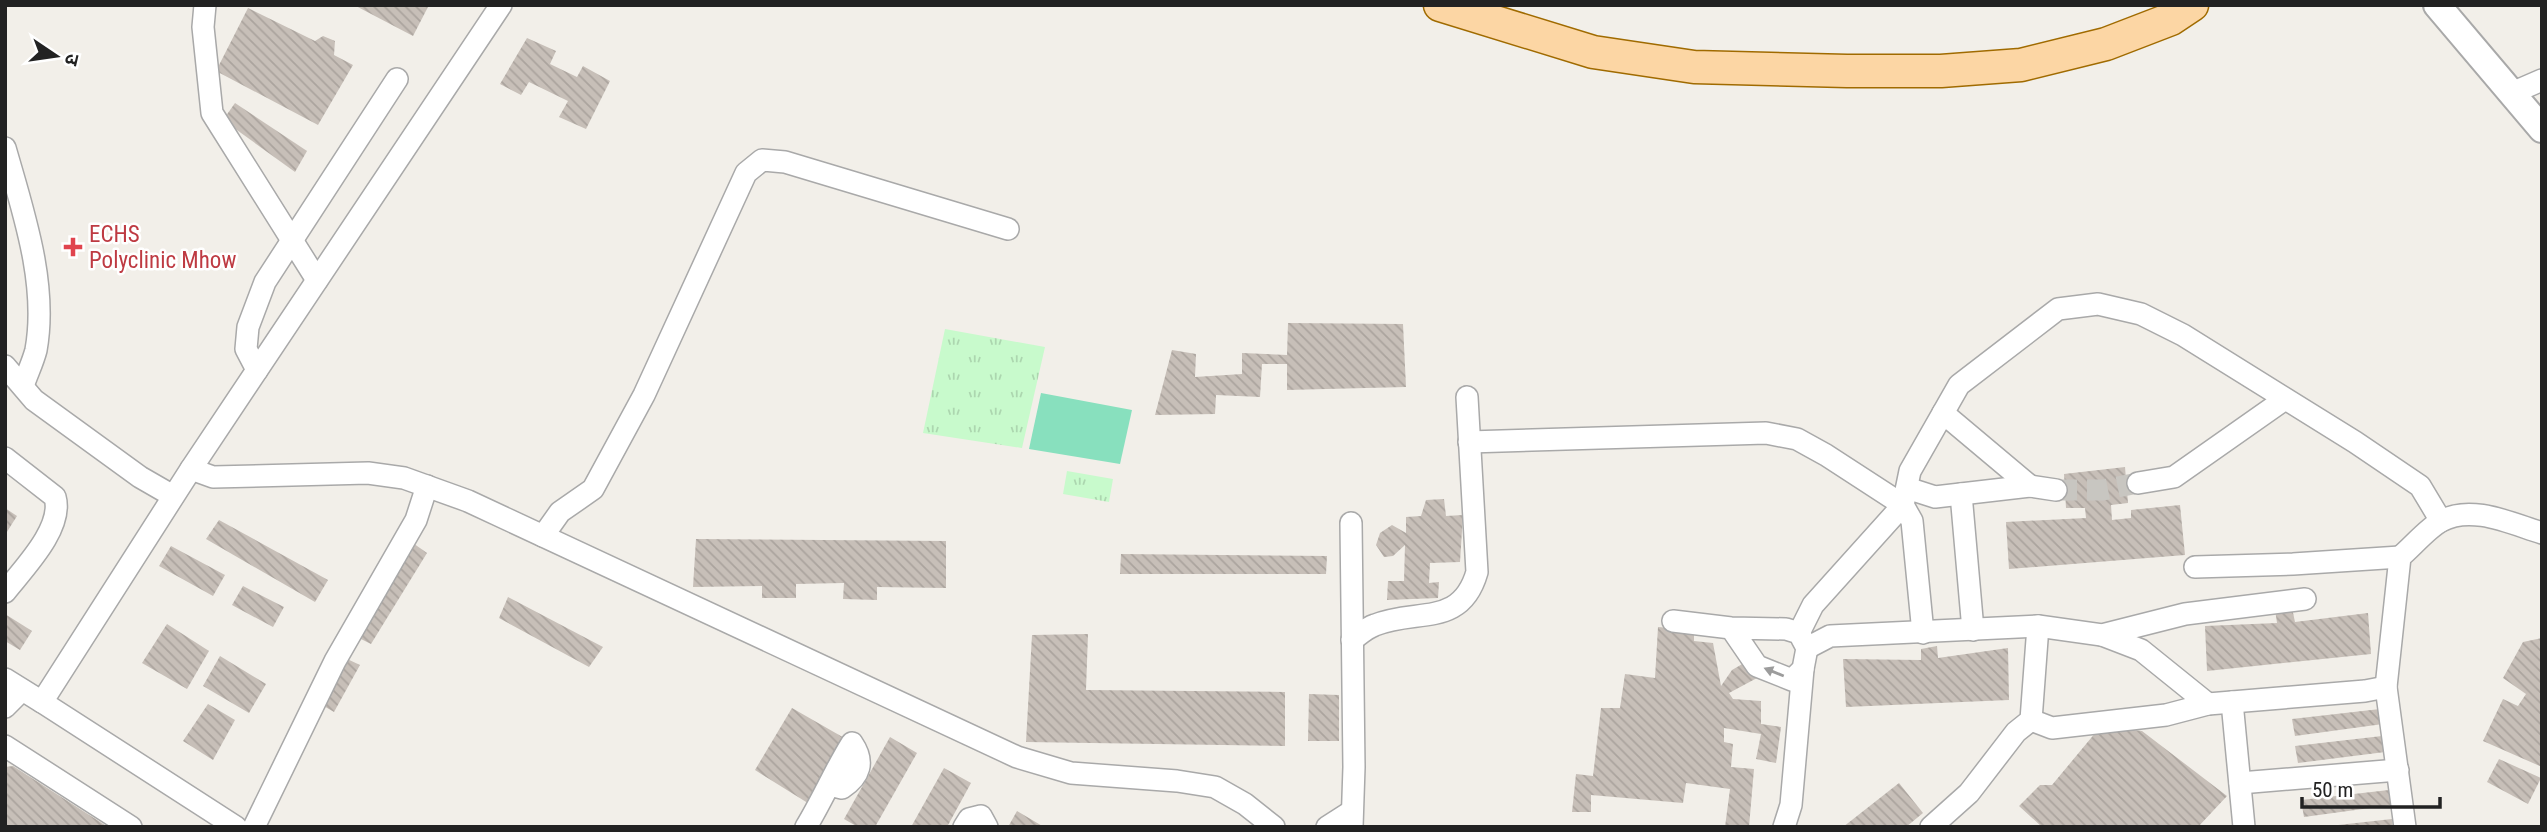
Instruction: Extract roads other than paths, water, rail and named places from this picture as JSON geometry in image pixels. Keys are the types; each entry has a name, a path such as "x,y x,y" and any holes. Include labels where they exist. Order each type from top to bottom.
{"main road":[{"path":"1440,5 1593,52 1694,67 1847,71 1941,71 2021,65 2106,44 2171,19 2192,5"}],"street":[{"path":"205,5 203,27 212,113 317,280"},
{"path":"42,702 173,496 500,5"},
{"path":"2437,5 2542,129"},
{"path":"257,370 246,349 248,327 265,282 397,79"},
{"path":"2511,93 2542,80"},
{"path":"5,148 30,236 38,306 36,350 23,386"},
{"path":"543,537 560,512 593,489 644,395 747,173 762,160 785,162 1008,229"},
{"path":"1923,633 1912,521 1905,497 1910,471 1959,385 2058,309 2098,304 2141,314 2183,335 2420,486 2441,521"},
{"path":"5,366 34,400 141,477 173,496"},
{"path":"1352,640 1379,623 1442,612 1457,605 1472,589 1477,572 1466,397"},
{"path":"2138,483 2174,477 2285,399"},
{"path":"1943,413 2030,486"},
{"path":"1469,442 1766,433 1782,435 1810,445 1905,497 1935,497 2030,486 2056,490"},
{"path":"5,458 55,497 58,507 49,534 5,592"},
{"path":"191,469 213,477 368,473 404,478 468,501 1017,757 1071,773 1177,781 1215,787 1245,804 1274,827"},
{"path":"254,827 335,661 416,520 427,486"},
{"path":"1961,494 1973,630"},
{"path":"1784,827 1791,806 1803,640 1814,605 1905,497"},
{"path":"2195,567 2400,557 2441,521 2461,516 2483,515 2542,533"},
{"path":"1327,827 1352,819 1354,767 1351,523"},
{"path":"2400,557 2386,687 2406,827"},
{"path":"2102,635 2185,614 2305,599"},
{"path":"1673,621 1731,628 1786,629 1803,640 1830,636 2038,626 2102,635 2141,650 2208,704"},
{"path":"1931,827 1969,793 2016,732 2031,720 2038,626"},
{"path":"1731,628 1757,666 1792,680 1802,669"},
{"path":"5,707 14,684 236,827"},
{"path":"2031,720 2052,727 2166,715 2208,704 2386,687"},
{"path":"2232,702 2244,827"},
{"path":"5,746 131,827"},
{"path":"2240,783 2398,770"},
{"path":"806,827 830,785"},
{"path":"964,827 969,819 981,816 987,827"}],"tunnel":[{"path":"2056,490 2103,490 2138,483"}],"place":[{"name":"ECHS Polyclinic Mhow","path":"73,247"}]}
